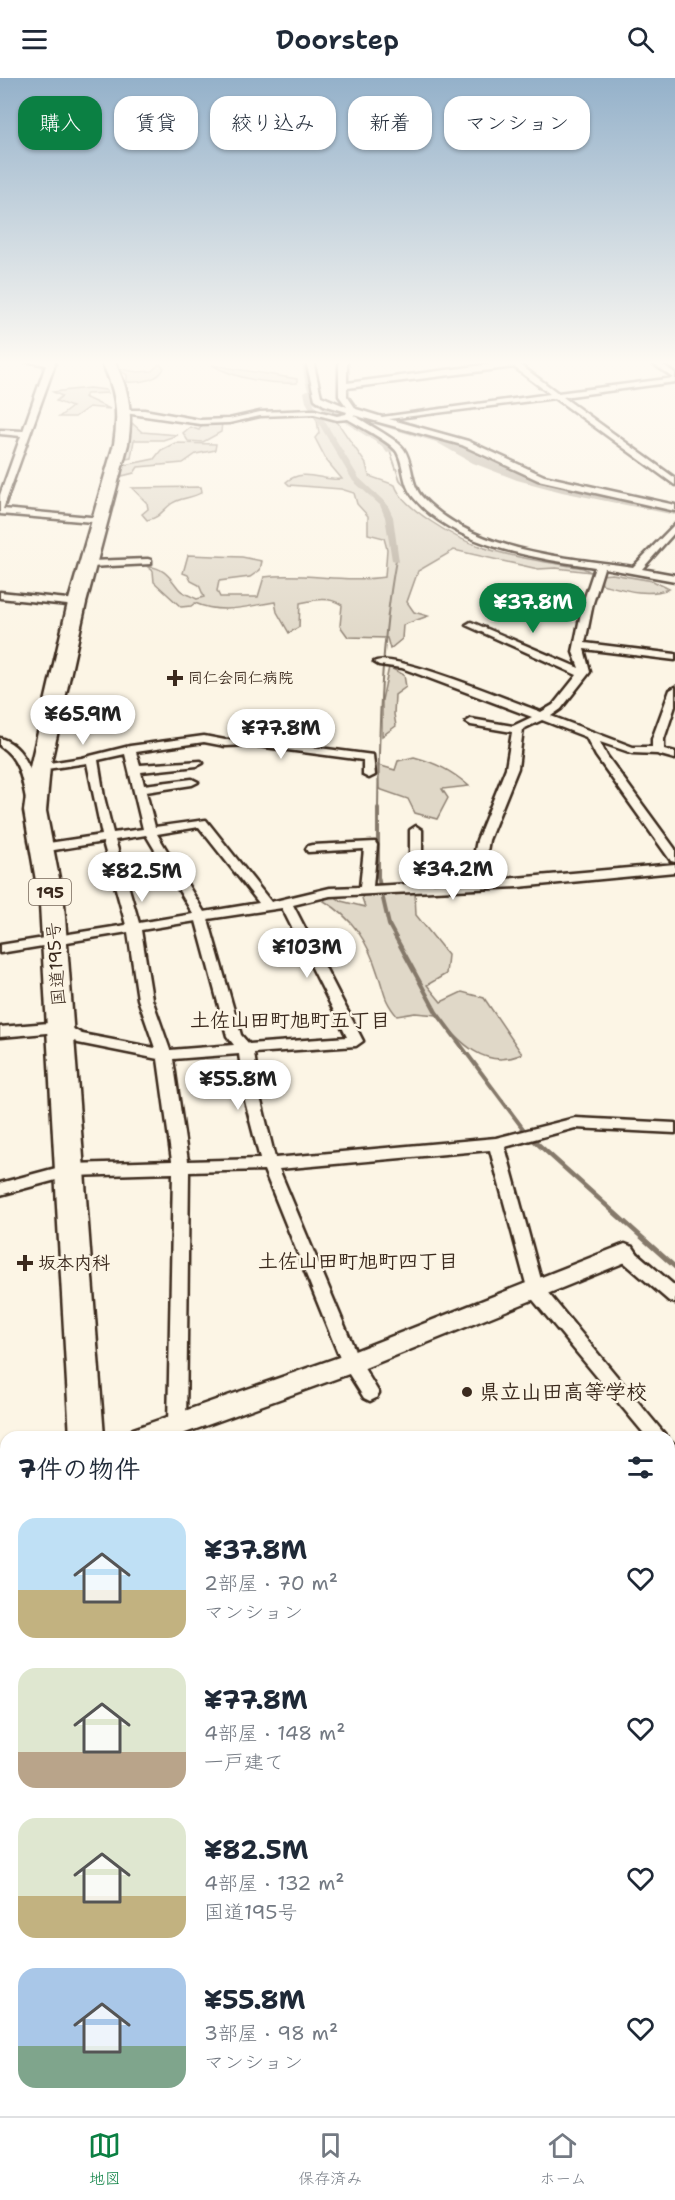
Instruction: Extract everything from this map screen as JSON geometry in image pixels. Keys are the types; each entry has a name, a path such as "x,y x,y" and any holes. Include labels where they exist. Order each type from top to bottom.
{"highway":[{"name":"国道195号","path":"87,1431 52,904 35,810 40,767 77,603 118,456"}],"street":[{"path":"18,456 0,509 101,521"},
{"path":"403,456 406,479 424,504 468,533 513,550 599,568 635,570 675,578"},
{"path":"490,456 541,478 675,508"},
{"path":"639,456 675,482"},
{"path":"0,470 13,469"},
{"path":"635,570 675,527"},
{"path":"89,564 148,562"},
{"path":"475,884 483,840 512,768 519,727 557,707 585,672 578,652 588,603 599,568"},
{"path":"0,595 77,603"},
{"path":"471,625 583,674"},
{"path":"580,645 675,657"},
{"path":"379,662 399,663 632,750 675,756"},
{"path":"658,752 658,739 675,690"},
{"path":"471,722 518,730"},
{"path":"591,735 602,756 669,842 675,858"},
{"path":"40,767 130,749 204,739 225,743 250,741 369,757 369,776"},
{"path":"0,741 11,747 25,766 35,810"},
{"path":"130,749 150,832 201,917 234,1036 246,1050 253,1101 269,1164 351,1363 370,1393"},
{"path":"92,758 109,838 134,928 145,999 165,1055 181,1167 177,1426"},
{"path":"134,769 197,763"},
{"path":"139,789 192,782"},
{"path":"42,848 202,823 267,905"},
{"path":"416,830 423,887"},
{"path":"312,849 371,845 368,889"},
{"path":"0,949 286,903 330,892 518,883 675,868"},
{"path":"0,1032 61,1027 78,1038 165,1055 356,1041 286,903"},
{"path":"0,1189 71,1170 269,1164 496,1144 575,1123 675,1128"},
{"path":"496,1144 534,1290 653,1431"},
{"path":"161,1431 351,1363 625,1253 675,1296"}],"shaded area":[{"path":"156,456 193,456 183,463 138,467 134,473 122,476 121,468 125,465 154,459"},
{"path":"324,456 361,456 366,464 369,476 395,485 400,494 419,513 444,530 469,542 504,554 583,568 591,572 556,568 538,569 454,550 418,571 407,602 414,612 428,616 403,625 402,639 390,649 387,638 348,637 340,626 342,605 332,600 300,603 299,627 289,633 277,612 275,602 225,609 205,607 195,603 181,607 154,582 153,571 148,567 162,571 185,594 197,599 204,597 199,585 183,573 188,555 242,557 262,561 260,570 250,577 219,581 217,591 220,597 258,597 264,577 370,579 385,577 387,549 384,538 368,534 368,516 357,504 354,493 341,489 289,485 286,482 307,475 342,479"},
{"path":"201,487 202,492 171,504 157,516 147,520 142,514 148,509 147,503 132,488"},
{"path":"612,574 653,581 669,589 644,593 602,584 600,575"},
{"path":"389,667 404,675 406,687 395,695 396,726 382,736 382,700"},
{"path":"414,757 443,768 469,786 442,789 448,798 437,819 415,813 408,799 379,789 378,765 395,770 398,761"},
{"path":"395,887 415,893 416,915 448,955 446,974 427,985 441,1002 462,992 484,998 522,1054 496,1059 484,1056 464,1043 437,1015 415,1013 397,1016 392,1010 364,941 343,915 324,901 330,893 341,901 365,907 362,898 366,888"}],"waterway":[{"path":"342,456 356,479 383,504 389,517 396,560"},
{"path":"392,456 400,480 416,500"},
{"path":"470,456 521,477 562,488 675,511"},
{"path":"480,541 495,547 542,558"},
{"path":"378,810 384,653 396,560"},
{"path":"600,568 675,582"},
{"path":"378,810 378,877 389,925 436,1012 530,1138"},
{"path":"529,1136 675,1267"}],"place":[{"name":"同仁会同仁病院","path":"175,678"},
{"name":"坂本内科","path":"25,1263"},
{"name":"県立山田高等学校","path":"467,1392"}],"district":[{"name":"土佐山田町旭町五丁目","path":"290,1020"},
{"name":"土佐山田町旭町四丁目","path":"358,1261"}]}
